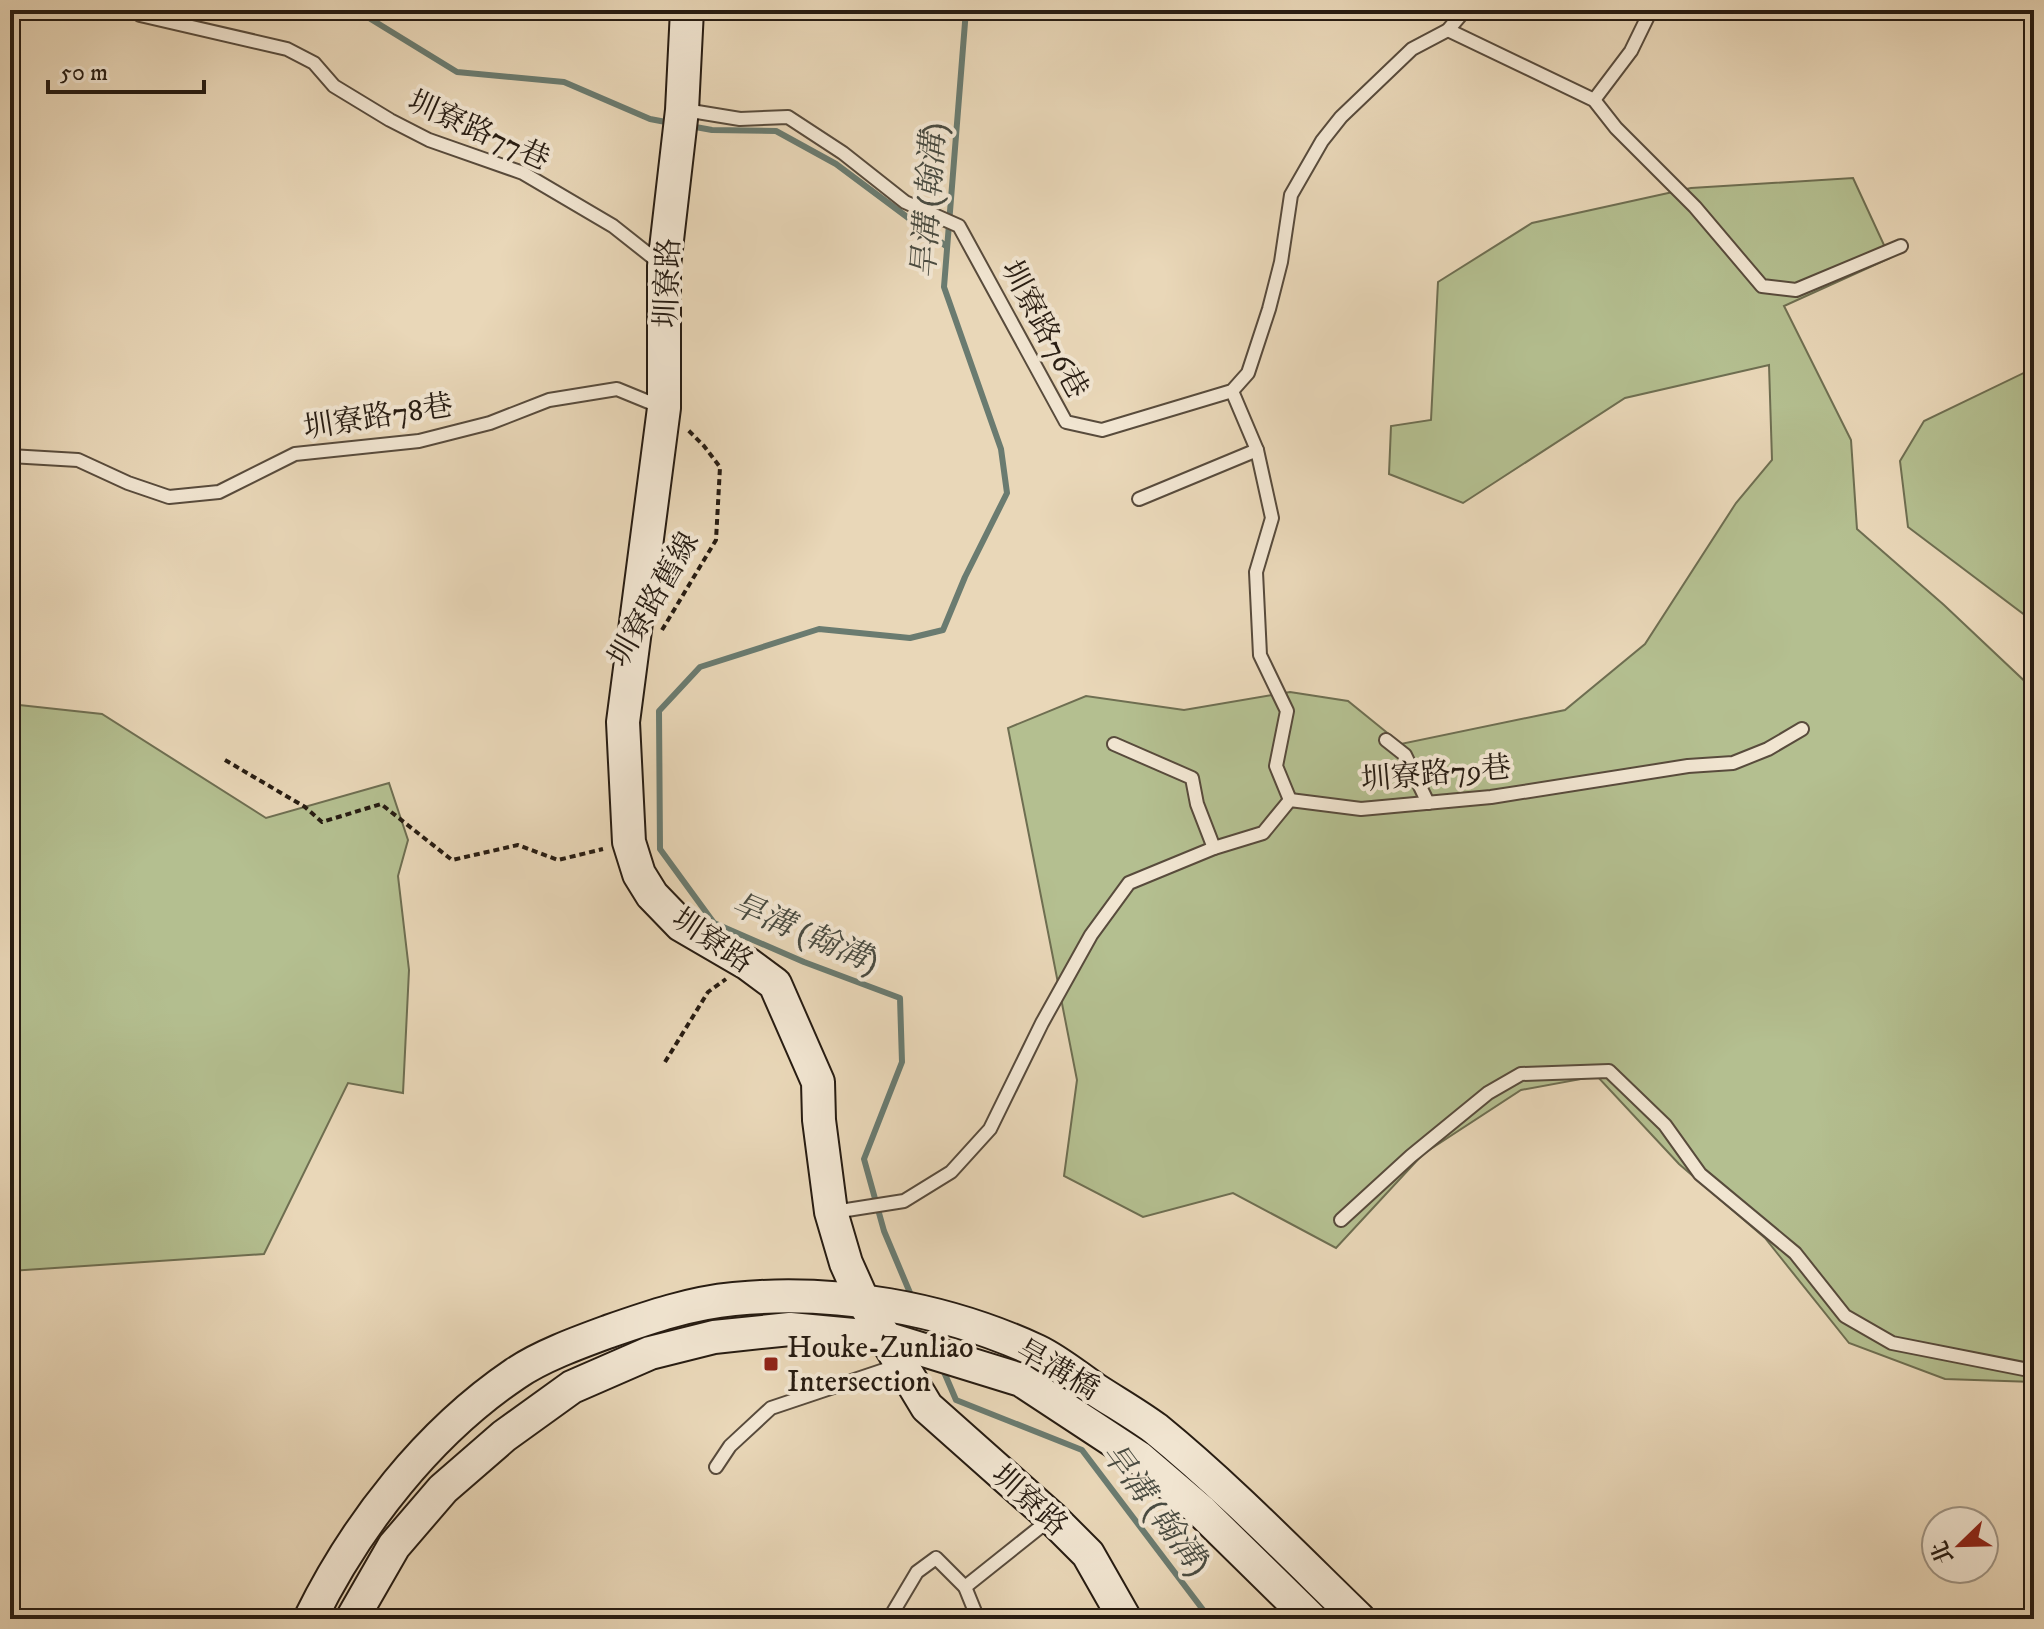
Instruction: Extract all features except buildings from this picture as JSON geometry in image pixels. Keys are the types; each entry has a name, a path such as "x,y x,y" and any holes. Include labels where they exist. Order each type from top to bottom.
{"street":[{"name":"圳寮路","path":"687,10 682,110 664,266 664,408 623,722 629,842 639,874 652,895 681,925 748,964 775,984 818,1082 819,1120 831,1212 846,1263 863,1301 927,1407 1088,1554 1125,1619"},
{"name":"旱溝橋","path":"310,1619 374,1514 439,1436 517,1373 586,1340 659,1314 734,1299 802,1298 863,1301 952,1319 1039,1352 1154,1428 1359,1619"},
{"name":"旱溝橋","path":"352,1619 394,1546 443,1489 504,1436 572,1387 650,1353 714,1337 790,1329 1021,1380 1138,1457 1201,1511 1311,1619"}],"lane":[{"name":"圳寮路77巷","path":"135,10 140,15 287,49 314,63 334,86 429,140 523,173 613,226 664,266"},
{"path":"831,1212 904,1201 951,1172 990,1129 1042,1023 1091,935 1129,883 1214,848 1263,833 1290,800 1276,766 1287,711 1260,655 1256,572 1272,518 1257,450 1232,391 1248,373 1269,309 1281,262 1291,195 1322,141 1341,117 1412,49 1448,30 1465,10"},
{"path":"1594,100 1631,51 1651,10"},
{"path":"1448,30 1594,100 1616,128 1695,207 1762,286 1796,290 1901,246"},
{"name":"圳寮路76巷","path":"682,110 740,119 788,117 843,153 905,202 959,226 1066,422 1102,430 1232,391"},
{"name":"圳寮路78巷","path":"10,456 78,460 128,483 169,497 219,492 295,454 419,441 490,423 549,400 617,389 664,408"},
{"path":"1139,499 1257,450"},
{"name":"圳寮路79巷","path":"1290,800 1361,809 1491,797 1688,766 1733,763 1768,749 1802,729"},
{"path":"1386,740 1405,755 1428,803"},
{"path":"1114,744 1192,778 1197,804 1214,848"},
{"path":"1341,1220 1488,1093 1521,1074 1609,1071 1665,1125 1700,1174 1795,1253 1845,1316 1892,1343 2034,1371"},
{"path":"716,1467 730,1446 771,1408 894,1351"},
{"path":"965,1587 1052,1518"},
{"path":"889,1619 917,1572 936,1558 965,1587 978,1619"}],"path":[{"name":"圳寮路舊線","path":"655,642 716,540 720,492 720,467 704,446 664,408"},
{"path":"225,760 305,807 322,822 381,804 452,860 518,845 558,860 629,842"},
{"path":"665,1062 708,992 748,964"}],"green space":[{"path":"1853,178 1890,258 1784,306 1851,440 1857,529 2034,690 2034,1382 1945,1379 1849,1343 1765,1238 1679,1164 1597,1076 1521,1090 1423,1154 1336,1248 1233,1193 1143,1217 1064,1176 1077,1080 1008,728 1086,696 1184,710 1290,692 1348,701 1401,744 1565,710 1645,644 1736,503 1772,460 1769,365 1625,398 1463,503 1389,474 1391,426 1431,420 1438,282 1532,223 1691,188"},
{"path":"2034,368 2034,622 1908,527 1900,461 1924,421"},
{"path":"10,704 102,714 266,818 389,783 408,840 398,876 409,970 403,1093 348,1083 264,1254 10,1271"}],"waterway":[{"path":"356,10 457,72 564,82 650,119 671,123"},
{"name":"旱溝 (翰溝)","path":"913,1300 884,1231 864,1159 902,1062 900,998 804,962 714,923 660,849 659,711 700,667 819,629 910,638 943,630 965,577 1007,493 1001,449 944,287 966,10"},
{"path":"690,126 712,130 776,131 836,164 946,246"},
{"name":"旱溝 (翰溝)","path":"941,1365 956,1400 1082,1450 1210,1619"}],"place":[{"name":"Houke-Zunliao Intersection","path":"771,1364"}]}
